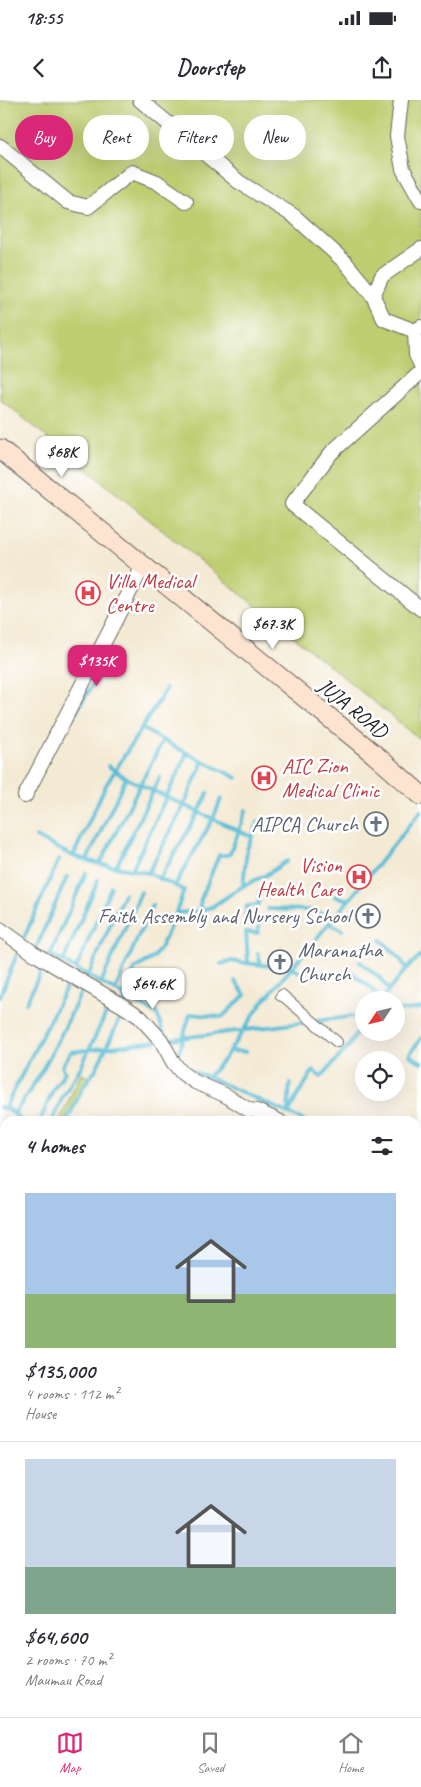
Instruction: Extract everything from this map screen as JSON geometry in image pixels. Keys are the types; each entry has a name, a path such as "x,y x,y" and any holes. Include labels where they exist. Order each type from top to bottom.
{"main road":[{"name":"JUJA ROAD","path":"0,449 374,754 421,795"}],"street":[{"path":"140,100 239,182 294,216 345,262 373,296 384,319 418,329 416,355 421,365"},
{"path":"401,100 396,136 403,169 421,201"},
{"path":"0,146 68,202 88,207 132,172 157,182 186,202"},
{"path":"373,296 382,276 421,249"},
{"path":"421,372 332,452 292,504 421,609"},
{"path":"25,796 143,566"},
{"path":"0,929 34,954 140,1017 161,1040 173,1062 195,1082 225,1095 248,1110 257,1110 269,1116"},
{"path":"281,996 337,1042"}],"green space":[{"path":"0,100 421,100 421,740 0,399"},
{"path":"81,1073 89,1078 67,1116 61,1116"}],"waterway":[{"path":"73,717 102,669"},
{"path":"73,856 106,785 166,689"},
{"path":"141,728 237,778"},
{"path":"100,864 163,740"},
{"path":"132,870 187,753"},
{"path":"148,873 184,805 203,761"},
{"path":"108,766 126,778 252,837"},
{"path":"116,867 160,777"},
{"path":"87,860 126,778"},
{"path":"160,878 199,812 208,793"},
{"path":"175,885 213,819 221,799"},
{"path":"199,911 201,899 219,855 229,855 246,810"},
{"path":"208,1077 224,1059 261,1004 421,811"},
{"path":"243,886 247,849 259,821"},
{"path":"36,837 73,856 100,864 148,873 184,890 176,913"},
{"path":"23,940 59,859"},
{"path":"125,1003 124,995 135,969 154,957 162,945 176,913 199,911 212,907 243,886 266,875 287,861"},
{"path":"50,955 86,873"},
{"path":"36,948 67,877"},
{"path":"63,962 98,880"},
{"path":"76,969 111,887"},
{"path":"101,983 141,892"},
{"path":"248,962 246,932 258,933 260,919 245,917 247,906 258,905 260,892"},
{"path":"88,976 124,894"},
{"path":"335,896 349,900"},
{"path":"115,990 152,905"},
{"path":"268,909 310,910 334,918"},
{"path":"330,924 342,930"},
{"path":"381,940 407,968"},
{"path":"0,996 20,947"},
{"path":"258,953 261,965"},
{"path":"49,954 157,1014 165,1037"},
{"path":"350,971 372,989 381,1000 407,968 421,955"},
{"path":"221,964 230,961 292,967"},
{"path":"360,962 380,978 389,990"},
{"path":"26,1003 45,963"},
{"path":"291,968 302,973 306,979"},
{"path":"5,1108 71,978"},
{"path":"177,1059 190,1014 222,1017 245,995 235,981"},
{"path":"14,1114 52,1052 83,988"},
{"path":"405,1010 421,1008"},
{"path":"54,1116 63,1096 81,1067 108,1009"},
{"path":"69,1116 83,1087 96,1069 124,1010"},
{"path":"316,1021 355,1016"},
{"path":"165,1040 309,1022"},
{"path":"288,1114 313,1071 321,1077 348,1047 355,1036"},
{"path":"421,1038 409,1055 421,1062"},
{"path":"42,1116 54,1088 65,1072 62,1066 71,1052 158,1041"},
{"path":"230,1051 246,1052"},
{"path":"188,1070 208,1077 294,1116"},
{"path":"288,1110 290,1083"},
{"path":"0,1107 10,1110 17,1116"}],"place":[{"name":"Villa Medical Centre","path":"88,593"},
{"name":"AIC Zion Medical Clinic","path":"264,778"},
{"name":"AIPCA Church","path":"376,824"},
{"name":"Vision Health Care","path":"359,877"},
{"name":"Faith Assembly and Nursery School","path":"368,916"},
{"name":"Maranatha Church","path":"280,962"}]}
